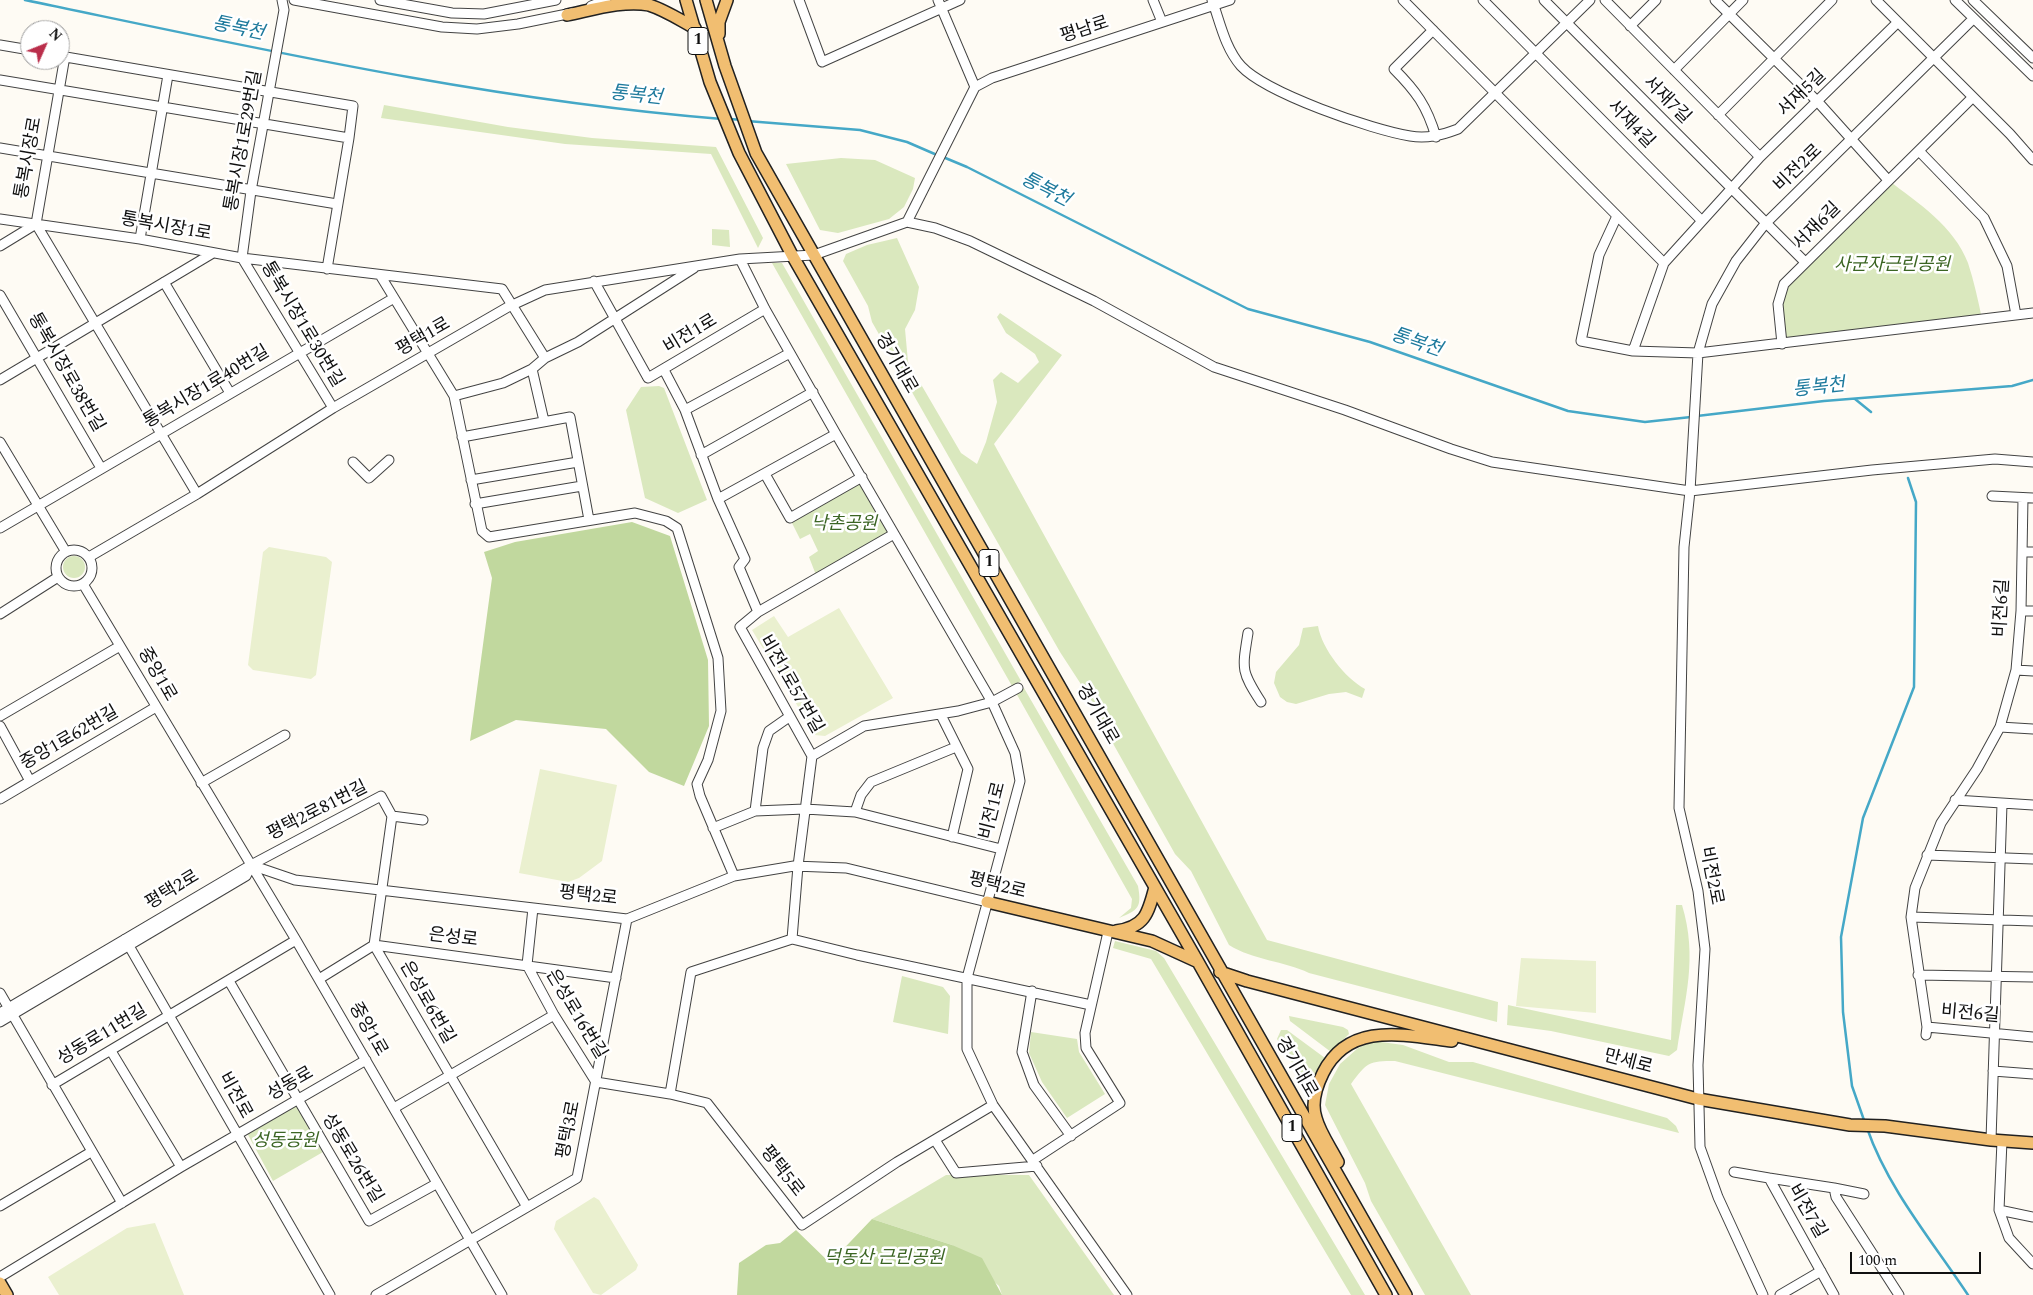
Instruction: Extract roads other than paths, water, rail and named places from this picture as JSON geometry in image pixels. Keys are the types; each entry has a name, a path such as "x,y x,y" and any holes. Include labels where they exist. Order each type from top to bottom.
{"main road":[{"name":"1","path":"686,0 695,28"},
{"name":"1","path":"706,0 719,43"},
{"path":"719,43 719,22 727,0"},
{"path":"567,15 626,2 638,2 668,13 695,28"},
{"name":"경기대로","path":"695,28 710,82 739,153 792,255 1198,962 1386,1295"},
{"name":"경기대로","path":"719,43 756,153 1406,1295"},
{"path":"1109,932 1131,929 1142,921 1150,906 1155,887"},
{"name":"평택2로","path":"987,902 1152,941 1222,973"},
{"name":"만세로","path":"1222,973 1698,1099 1850,1125 1885,1126 1996,1141 2033,1143"},
{"path":"1346,1190 1344,1175 1316,1117 1314,1098 1330,1059 1342,1047 1362,1037 1381,1035 1415,1036 1494,1046"},
{"path":"0,1283 7,1295"}],"street":[{"path":"294,0 442,27 477,29 567,15 606,0"},
{"path":"380,0 452,13 484,14 556,0"},
{"path":"799,0 822,62 940,4 960,0"},
{"path":"1153,0 1162,22"},
{"name":"평남로","path":"975,88 992,78 1162,22 1213,3 1230,0"},
{"path":"1403,0 1664,263 1633,351"},
{"name":"서재4길","path":"1483,0 1701,220"},
{"name":"서재7길","path":"1544,0 1730,189 1805,262"},
{"path":"1213,3 1227,43 1241,66 1267,86 1357,122 1411,136 1436,137 1458,129 1590,0"},
{"path":"1605,0 1760,157"},
{"path":"1630,26 1656,0"},
{"path":"1715,0 1818,102 1888,180"},
{"path":"1674,70 1743,0"},
{"path":"1718,114 1832,0"},
{"path":"1876,0 2033,160"},
{"path":"1955,0 2033,76"},
{"path":"1974,0 2033,58"},
{"name":"통복시장1로29번길","path":"242,258 285,4"},
{"path":"940,4 975,88 908,222 936,228 970,241 1094,301 1214,367 1345,410 1492,462 1690,491 1986,460 2033,462"},
{"name":"비전2로","path":"1763,1295 1718,1197 1700,1147 1698,1099 1705,949 1698,890 1679,808 1684,547 1690,491 1698,353 1712,304 1736,261 1765,224 1853,140 1974,19"},
{"name":"서재5길","path":"1664,263 1760,157 1898,22"},
{"path":"1433,30 1394,69 1416,91 1429,113 1436,137"},
{"path":"0,45 20,48"},
{"path":"70,57 353,106 327,269"},
{"name":"통복시장로","path":"0,246 36,224 60,70"},
{"path":"140,239 168,75"},
{"path":"0,80 349,138"},
{"name":"서재6길","path":"1782,344 1778,304 1784,284 1973,97"},
{"path":"0,148 337,204"},
{"path":"1919,151 1984,218 2007,266 2016,315"},
{"path":"1617,216 1599,255 1581,342 1633,351 1698,353 2033,313"},
{"name":"통복시장1로","path":"0,219 140,239 242,258 502,289 545,358"},
{"name":"평택1로","path":"88,557 197,494 333,408 513,304 546,290 740,259 814,255 908,222"},
{"path":"36,224 197,494"},
{"path":"0,380 213,253"},
{"name":"통복시장1로30번길","path":"242,258 333,408"},
{"path":"740,259 765,309"},
{"path":"454,396 503,383 532,369 545,358 614,319 699,265"},
{"path":"380,275 454,396 475,504 482,531 489,537 635,513 666,522 677,528 718,658 721,711 708,760 697,784 700,796 734,876"},
{"path":"594,281 614,319"},
{"path":"164,282 230,393"},
{"name":"통복시장로38번길","path":"0,295 101,468"},
{"name":"통복시장1로40번길","path":"0,528 394,298"},
{"name":"비전1로","path":"614,319 648,378 765,309 992,702 1015,753 1020,781 987,902"},
{"path":"685,410 790,353"},
{"path":"532,369 544,422"},
{"name":"비전1로57번길","path":"664,370 685,410 718,499 745,559 739,567 758,612 740,627 812,756 798,866 792,939"},
{"path":"701,454 813,392"},
{"path":"462,436 570,417 588,520"},
{"path":"718,499 836,434"},
{"path":"0,442 66,552"},
{"path":"353,462 368,478 389,460"},
{"path":"471,480 578,462"},
{"path":"764,474 790,518 862,478"},
{"path":"475,504 582,486"},
{"path":"1992,496 2033,498"},
{"name":"비전6길","path":"2023,498 2021,611 2016,670 2000,727 1977,769 1955,800 1927,856 1915,888 1911,917 1927,1031 2033,1037"},
{"path":"758,612 894,534"},
{"path":"81,551 88,557 92,572 83,584 69,586 58,577 57,562 66,552 81,551"},
{"path":"2022,552 2033,552"},
{"path":"0,614 58,577"},
{"name":"중앙1로","path":"83,584 319,979 502,1295"},
{"path":"2021,611 2033,611"},
{"path":"1248,633 1243,663 1244,676 1261,702"},
{"path":"0,716 120,646"},
{"path":"2016,670 2033,671"},
{"path":"812,756 864,726 941,715 992,702 1018,688"},
{"name":"중앙1로62번길","path":"0,799 156,707"},
{"path":"941,715 968,769 952,837"},
{"path":"755,811 763,748 769,731 789,717"},
{"path":"0,726 30,781"},
{"path":"2000,727 2033,729"},
{"path":"201,783 286,735"},
{"path":"855,812 861,795 871,782 956,747"},
{"name":"평택2로81번길","path":"251,865 381,796 392,816"},
{"path":"1955,800 2033,805"},
{"path":"2002,804 1993,1071 1999,1210 2009,1238 2033,1264"},
{"path":"713,828 755,811 805,809 855,812 1001,849"},
{"path":"319,979 374,946 392,816 423,820"},
{"path":"1927,856 2033,859"},
{"name":"평택2로","path":"0,1013 11,1011 251,865 295,880 627,920 734,876 798,866 846,868 987,902"},
{"path":"987,902 967,978 967,1049 993,1105 1127,1295"},
{"path":"527,965 532,908"},
{"path":"1911,917 2033,921"},
{"name":"평택3로","path":"376,1295 577,1178 627,920"},
{"path":"935,1140 956,1173 1035,1163 1070,1136 1120,1104 1086,1048 1084,1033 1109,932"},
{"path":"670,1094 691,972 792,939 857,955 1032,991 1090,1005"},
{"name":"성동로11번길","path":"52,1085 296,940"},
{"name":"비전로","path":"127,942 330,1295"},
{"name":"은성로","path":"374,946 616,978"},
{"name":"은성로6번길","path":"374,946 528,1207"},
{"name":"은성로16번길","path":"527,965 554,1015 596,1082"},
{"path":"1918,975 2033,977"},
{"path":"229,981 297,1100"},
{"path":"1032,991 1022,1052 1034,1085 1070,1136"},
{"name":"성동로11번길","path":"0,993 122,1203"},
{"path":"0,1022 11,1011"},
{"path":"394,1108 478,1061 554,1015"},
{"path":"111,1051 181,1168"},
{"name":"성동로","path":"0,1277 366,1060"},
{"path":"1993,1071 2033,1074"},
{"name":"평택5로","path":"596,1082 670,1094 707,1103 802,1225 896,1162 993,1105"},
{"name":"성동로26번길","path":"297,1100 369,1221 436,1184"},
{"path":"0,1206 91,1152"},
{"path":"1734,1172 1769,1178"},
{"name":"비전7길","path":"1769,1178 1834,1188 1836,1197 1899,1295"},
{"name":"비전7길","path":"1769,1178 1834,1295"},
{"path":"1834,1188 1864,1194"},
{"path":"1999,1210 2033,1217"},
{"path":"1780,1295 1821,1271"}],"waterway":[{"name":"통복천","path":"25,0 285,54 459,86 546,99 722,119"},
{"name":"통복천","path":"730,119 742,120"},
{"name":"통복천","path":"747,121 860,130 907,142 937,155"},
{"name":"통복천","path":"943,157 967,167 1248,309 1370,342 1568,411 1645,422 1691,417"},
{"name":"통복천","path":"1697,416 1824,401 2012,386 2033,380"},
{"path":"1855,399 1871,412"},
{"path":"1865,1123 1852,1086 1843,1012 1841,937 1863,818 1914,687 1916,502 1908,478"},
{"path":"1867,1128 1876,1151 1899,1194 1968,1295"}],"park label":[{"name":"사군자근린공원","path":"1892,266"},
{"name":"낙촌공원","path":"844,525"},
{"name":"성동공원","path":"285,1142"},
{"name":"덕동산 근린공원","path":"884,1259"}]}
